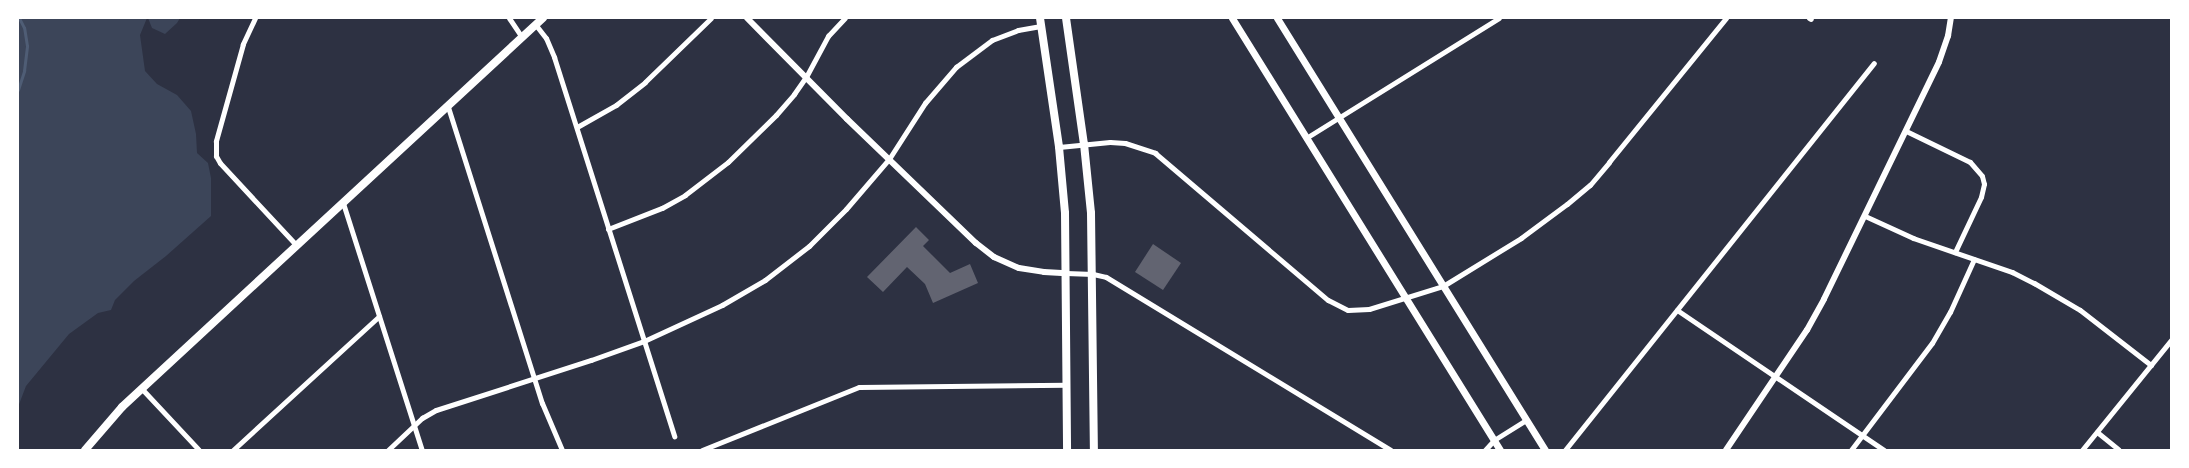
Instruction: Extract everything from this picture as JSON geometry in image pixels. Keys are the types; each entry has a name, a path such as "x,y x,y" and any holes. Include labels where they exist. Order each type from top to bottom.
{"main road":[{"path":"84,450 122,407 543,18"},
{"path":"1066,18 1084,144 1091,213 1094,450"},
{"path":"1232,18 1500,450"},
{"path":"1277,18 1545,450"},
{"path":"1041,22 1063,182 1066,273 1067,450"}],"street":[{"path":"255,18 243,44 216,148 220,163 297,246"},
{"path":"509,18 522,37"},
{"path":"577,127 616,105 645,82 711,18"},
{"path":"747,18 889,160 976,243 994,256 1019,268 1044,272 1092,274 1106,277 1391,450"},
{"path":"608,229 662,208 705,181 728,162 776,115 806,76 828,36 844,18"},
{"path":"1306,138 1499,18"},
{"path":"1059,147 1125,142 1155,153 1337,306 1359,310 1443,286 1544,222 1590,185 1726,18"},
{"path":"1726,450 1776,378 1824,299 1939,62 1948,36 1951,18"},
{"path":"388,450 414,426 436,410 644,341 748,291 809,246 846,209 889,160 924,102 956,67 992,40 1041,22"},
{"path":"535,24 551,49 674,436"},
{"path":"1565,450 1874,63"},
{"path":"448,106 534,378 562,450"},
{"path":"1906,131 1970,162 1982,176 1984,184 1981,197 1955,252"},
{"path":"343,202 422,450"},
{"path":"1864,216 1913,238 2012,272 2059,296 2151,365"},
{"path":"1851,450 1932,343 1950,312 1974,260"},
{"path":"1677,310 1884,450"},
{"path":"234,450 379,316"},
{"path":"2082,450 2172,340"},
{"path":"702,450 859,387 1066,385"},
{"path":"142,389 199,450"},
{"path":"1486,450 1494,440 1526,420"},
{"path":"2097,432 2119,450"}],"shaded area":[{"path":"18,18 147,18 140,35 145,71 157,84 177,95 191,111 196,134 197,153 208,163 211,178 211,216 166,256 134,281 115,300 111,310 98,313 69,334 26,386 18,407"},
{"path":"148,18 180,18 165,34 152,28"}],"building":[{"path":"916,227 929,240 923,246 950,273 970,264 978,283 933,303 925,284 907,267 883,292 867,277"},
{"path":"1153,244 1181,263 1163,290 1135,272"}],"waterway":[{"path":"18,90 24,71 27,46 24,28 19,18"}]}
